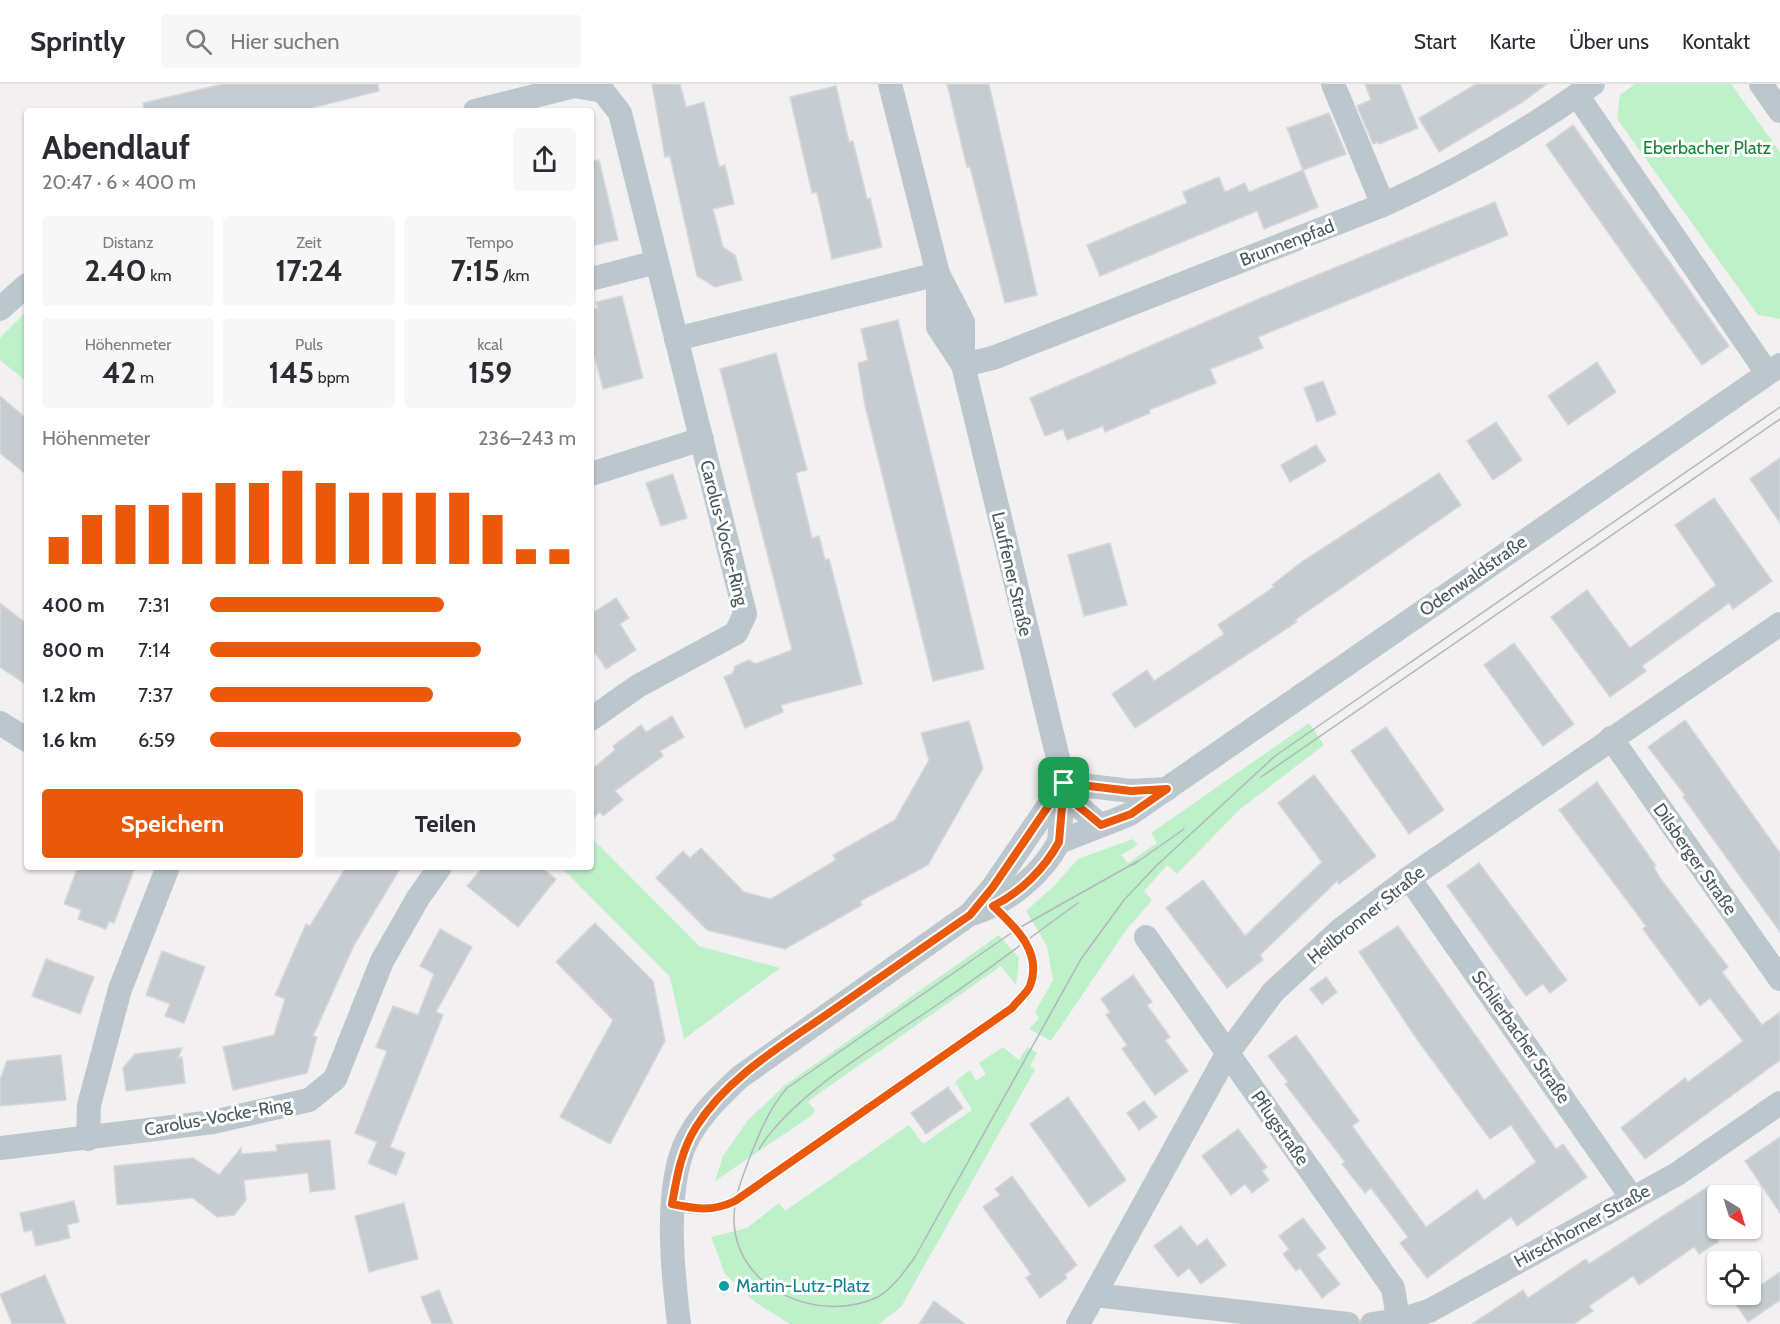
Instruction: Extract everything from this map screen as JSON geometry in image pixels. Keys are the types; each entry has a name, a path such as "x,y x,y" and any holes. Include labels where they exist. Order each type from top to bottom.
{"street":[{"name":"Lauffener Straße","path":"890,84 938,274 938,327 963,365 1064,783"},
{"path":"1333,84 1383,205"},
{"path":"1761,84 1780,111"},
{"name":"Carolus-Vocke-Ring","path":"487,108 574,86 603,90 620,113 745,614 736,633 638,686 594,717"},
{"path":"1585,89 1773,369"},
{"name":"Brunnenpfad","path":"963,365 993,358 1383,205 1433,183 1502,144 1585,89"},
{"path":"594,278 657,262"},
{"path":"676,339 938,274"},
{"path":"0,309 24,288"},
{"name":"Odenwaldstraße","path":"1059,842 1131,814 1773,369"},
{"path":"594,473 702,439"},
{"name":"Heilbronner Straße","path":"1078,1324 1227,1054 1273,992 1340,930 1409,878 1780,624"},
{"path":"0,723 24,738"},
{"name":"Dilsberger Straße","path":"1611,738 1780,979"},
{"path":"1064,783 1131,791 1167,789"},
{"path":"1064,783 1077,805 1101,825"},
{"path":"679,1324 672,1204 680,1157 696,1127 715,1100 740,1077 779,1048 970,915 993,906 1035,875 1059,842 1064,783"},
{"path":"970,915 993,887 1064,783"},
{"path":"88,1139 89,1105 120,989 167,870"},
{"name":"Carolus-Vocke-Ring","path":"0,1148 213,1122 309,1100 335,1079 382,960 418,898 438,870"},
{"name":"Schlierbacher Straße","path":"1409,878 1632,1198"},
{"name":"Pflugstraße","path":"1146,937 1393,1288 1399,1322"},
{"name":"Hirschhorner Straße","path":"1372,1324 1399,1322 1428,1311 1677,1174 1780,1104"},
{"path":"1095,1295 1348,1324"}],"lane":[{"path":"672,1204 704,1211 721,1208 735,1201 1012,1008 1030,987 1033,960 1026,942 993,906"}],"green space":[{"name":"Eberbacher Platz","path":"1635,84 1731,84 1780,152 1780,319 1758,315 1617,119 1620,95"},
{"path":"24,314 24,380 0,360 0,338"},
{"path":"1309,723 1324,745 1239,810 1177,874 1167,865 1144,891 1152,900 1126,930 1051,1041 1029,1029 1039,1018 1035,1012 1053,980 1047,946 1026,911 1054,886 1078,859 1133,839 1138,845 1121,855 1128,863 1157,843 1151,833"},
{"path":"594,840 699,946 780,968 684,1039 670,977 564,870 594,870"},
{"path":"999,935 1019,958 1016,985 1001,966 814,1097 808,1102 815,1110 811,1116 715,1181 723,1156 748,1120 784,1086"},
{"path":"1003,1047 1019,1060 1027,1047 1037,1053 1030,1066 1035,1070 901,1307 879,1324 790,1324 755,1302 725,1274 711,1237 747,1228 779,1203 785,1211 909,1125 923,1144 972,1110 955,1082 970,1070 976,1081 986,1074 979,1063"}],"building":[{"path":"223,84 378,84 379,91 312,108 144,108 143,103"},
{"path":"652,84 680,84 686,107 704,102 719,167 725,165 734,204 713,209 723,247 735,255 742,280 715,287 697,276 670,156 665,157"},
{"path":"947,84 989,84 1037,295 1005,303 970,167 967,167"},
{"path":"1365,84 1400,84 1418,128 1379,144 1378,142 1373,144 1357,106 1371,100"},
{"path":"1476,84 1547,84 1521,103 1439,152 1419,118"},
{"path":"836,86 849,142 853,141 867,199 870,198 882,247 832,259 817,192 812,193 790,97"},
{"path":"1329,113 1346,154 1303,170 1287,128"},
{"path":"1573,125 1729,346 1702,365 1546,145"},
{"path":"599,160 618,240 594,245 594,161"},
{"path":"1303,170 1318,207 1264,229 1257,211 1100,276 1087,245 1187,203 1183,192 1219,177 1225,192 1245,183 1249,192"},
{"path":"1495,202 1508,235 1258,337 1263,348 1210,369 1216,383 1149,410 1150,413 1105,432 1103,426 1067,440 1063,429 1045,436 1030,398 1261,298"},
{"path":"622,296 643,378 603,389 594,354 594,309 598,308 596,302"},
{"path":"898,320 984,669 933,681 865,405 858,363 868,360 861,329"},
{"path":"776,353 807,470 796,473 812,538 819,536 825,560 829,559 862,684 781,705 783,712 745,728 724,677 733,673 735,666 749,660 755,664 792,650 720,369"},
{"path":"1597,362 1616,392 1568,425 1548,396"},
{"path":"1323,381 1336,414 1317,422 1304,388"},
{"path":"0,396 24,416 24,473 0,453"},
{"path":"1496,422 1522,460 1493,480 1467,441"},
{"path":"1316,445 1326,461 1290,482 1281,465"},
{"path":"1780,458 1780,523 1750,479"},
{"path":"1439,473 1461,505 1295,620 1297,622 1135,728 1112,694 1147,670 1154,681 1224,634 1218,625 1274,587 1272,585 1303,561"},
{"path":"673,474 687,518 661,526 646,483"},
{"path":"1714,498 1772,581 1733,609 1729,603 1642,666 1646,671 1610,697 1551,617 1587,590 1630,648 1716,585 1675,525"},
{"path":"1110,543 1127,605 1084,616 1068,555"},
{"path":"616,598 629,618 620,624 636,650 606,669 594,651 594,612"},
{"path":"0,603 24,622 24,683 0,667"},
{"path":"1514,643 1574,724 1543,746 1484,665"},
{"path":"672,716 684,737 660,751 663,756 615,791 623,800 603,816 600,812 594,817 594,768 615,750 613,746 641,725 646,732"},
{"path":"1685,720 1780,853 1780,932 1683,797 1685,795 1648,747"},
{"path":"969,721 983,768 928,865 860,901 862,905 785,949 707,930 656,878 683,851 690,858 701,848 744,892 771,899 836,860 833,855 895,820 929,760 921,733"},
{"path":"1386,727 1444,810 1409,834 1351,751"},
{"path":"1314,775 1376,856 1339,884 1337,881 1260,955 1263,960 1227,988 1166,908 1203,880 1245,936 1322,862 1278,803"},
{"path":"1597,782 1656,866 1654,867 1660,878 1728,967 1722,972 1762,1025 1780,1012 1780,1060 1645,1159 1621,1128 1685,1078 1688,1082 1743,1041 1710,998 1700,1006 1643,929 1646,926 1559,810"},
{"path":"1479,863 1567,980 1550,993 1543,984 1526,996 1447,886"},
{"path":"77,870 134,870 114,923 109,921 106,929 78,919 81,910 64,904"},
{"path":"344,870 399,870 354,945 313,1036 317,1037 307,1073 233,1090 223,1047 274,1035 285,999 275,995 306,924 310,926"},
{"path":"480,870 545,870 556,879 518,927 467,886"},
{"path":"595,923 653,981 665,1041 610,1144 560,1117 613,1020 556,962"},
{"path":"1398,926 1556,1149 1563,1144 1587,1177 1517,1226 1511,1217 1427,1278 1400,1243 1408,1237 1371,1188 1365,1193 1342,1164 1345,1162 1285,1084 1288,1082 1268,1056 1296,1035 1359,1121 1352,1126 1426,1227 1477,1190 1484,1200 1536,1162 1511,1125 1490,1139 1416,1038 1359,952"},
{"path":"440,929 472,947 436,1012 443,1015 390,1147 405,1153 396,1175 368,1163 377,1142 355,1133 387,1051 376,1047 393,1006 418,1015 434,974 420,966"},
{"path":"162,951 205,967 184,1023 165,1016 170,1004 146,995"},
{"path":"46,959 94,977 80,1014 32,996"},
{"path":"1133,975 1152,1002 1147,1005 1170,1037 1165,1040 1188,1071 1155,1095 1122,1049 1127,1045 1106,1015 1110,1012 1101,999"},
{"path":"1326,977 1337,992 1322,1004 1310,989"},
{"path":"182,1048 178,1058 182,1057 185,1083 126,1091 123,1068 135,1054"},
{"path":"61,1055 66,1100 0,1106 0,1080 7,1061"},
{"path":"948,1087 963,1108 926,1134 911,1113"},
{"path":"1068,1097 1126,1180 1089,1207 1030,1124"},
{"path":"1144,1101 1157,1117 1139,1130 1127,1113"},
{"path":"1238,1129 1267,1167 1262,1171 1269,1180 1252,1193 1245,1184 1231,1195 1202,1156"},
{"path":"1780,1137 1780,1213 1745,1161"},
{"path":"330,1140 335,1189 310,1192 308,1173 244,1180 246,1200 234,1215 217,1217 193,1198 117,1205 114,1166 193,1158 219,1175 241,1148 241,1154 277,1151 276,1145"},
{"path":"1012,1176 1077,1265 1065,1275 1067,1278 1040,1298 1026,1278 1031,1274 983,1207 1000,1195 995,1189"},
{"path":"1707,1187 1707,1239 1718,1239 1718,1242 1699,1254 1694,1247 1639,1285 1633,1276 1589,1306 1593,1311 1574,1324 1472,1324 1523,1290 1528,1298 1586,1259 1589,1264"},
{"path":"74,1201 79,1222 67,1225 70,1238 36,1246 32,1230 24,1232 20,1213"},
{"path":"404,1203 418,1259 369,1272 355,1216"},
{"path":"1303,1218 1326,1248 1317,1255 1340,1284 1322,1298 1300,1268 1296,1271 1283,1254 1289,1249 1279,1236"},
{"path":"1181,1226 1197,1246 1207,1239 1226,1265 1201,1284 1189,1268 1178,1277 1154,1246"},
{"path":"1780,1272 1780,1300 1748,1322 1736,1305 1761,1305 1761,1285"},
{"path":"45,1275 66,1324 12,1324 0,1294"},
{"path":"439,1290 453,1324 432,1324 421,1297"},
{"path":"934,1301 965,1324 919,1324"}],"tram line":[{"path":"1138,861 1017,929 787,1088 761,1129 741,1181 735,1206 734,1223 739,1247 750,1267 766,1283 786,1296 808,1303 832,1306 855,1304 878,1297 889,1289 915,1257 1081,959 1124,900 1156,866 1275,756 1780,407"},
{"path":"1261,777 1780,419"},
{"path":"1133,865 1184,829"},
{"path":"759,1149 775,1127 819,1087 1078,903"}],"place":[{"name":"Martin-Lutz-Platz","path":"724,1286"}],"route":[{"path":"1064,783 1059,842 1055,849 1035,875 993,906 1017,929 1026,942 1033,960 1030,987 1012,1008 735,1201 721,1208 704,1211 672,1204 680,1157 696,1127 715,1100 740,1077 779,1048 970,915 993,887 1064,783 1131,791 1167,789 1131,814 1101,825 1077,805 1064,783"}]}
